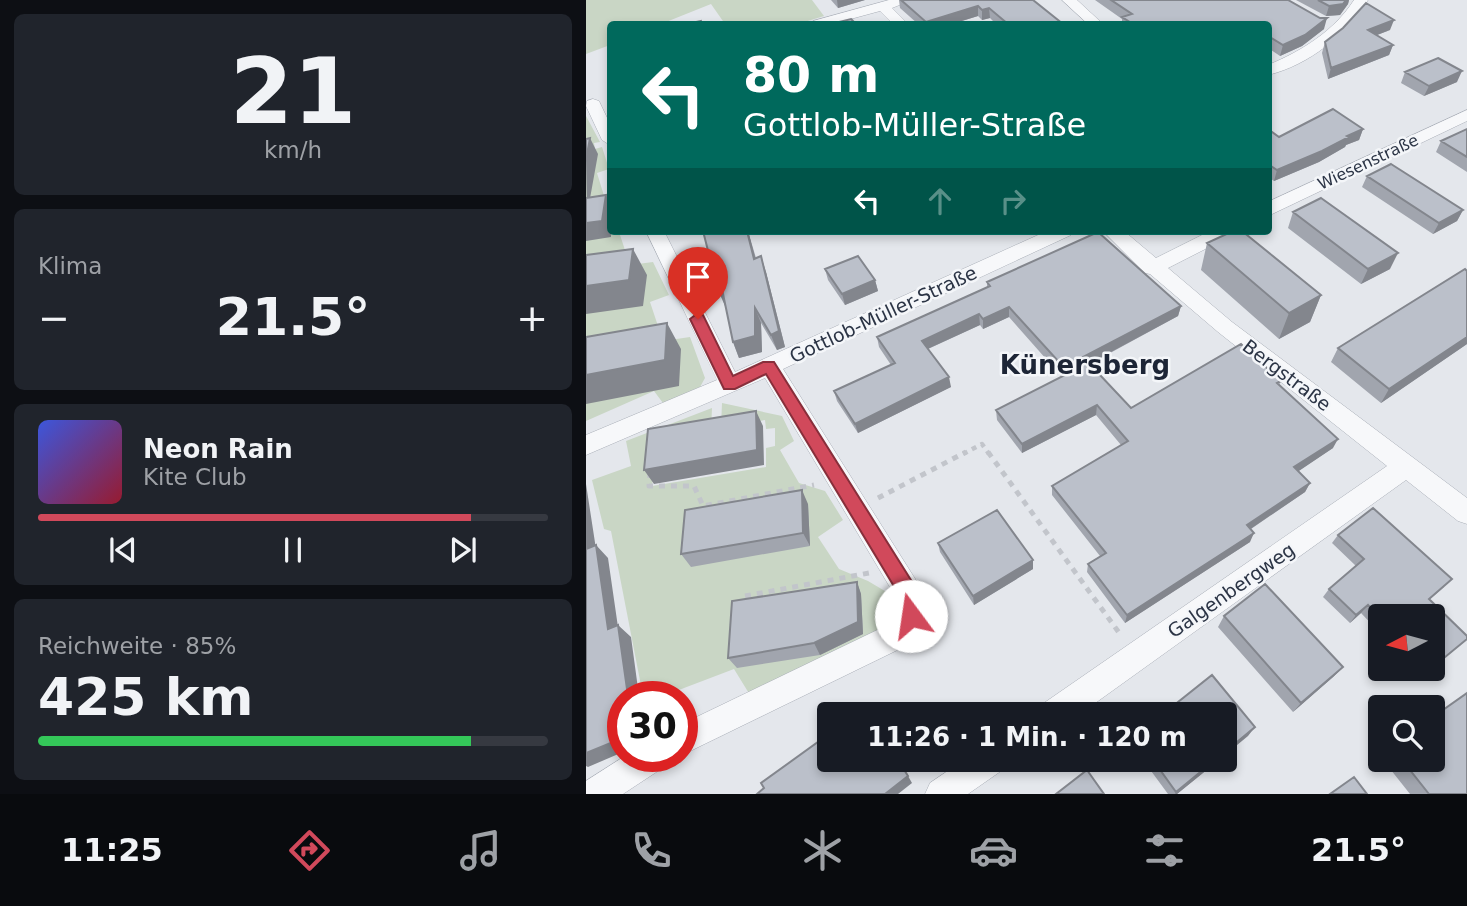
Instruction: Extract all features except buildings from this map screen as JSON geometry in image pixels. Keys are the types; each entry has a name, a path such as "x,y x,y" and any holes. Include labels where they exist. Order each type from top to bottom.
{"street":[{"path":"829,21 905,0"},
{"path":"1069,0 1092,21"},
{"path":"1272,69 1327,38 1345,22 1361,0"},
{"path":"882,6 898,21"},
{"path":"1323,23 1345,22"},
{"path":"607,99 590,105 607,135"},
{"name":"Wiesenstraße","path":"1272,208 1467,115"},
{"path":"657,235 730,384"},
{"name":"Gottlob-Müller-Straße","path":"586,445 730,384 1055,235"},
{"name":"Bergstraße","path":"1116,235 1152,268 1467,513"},
{"path":"1152,268 1218,235"},
{"path":"698,732 908,630 914,602 769,366"},
{"name":"Galgenbergweg","path":"1072,702 1406,466"},
{"path":"595,794 629,772"},
{"path":"941,794 973,772"}],"path":[{"path":"857,509 982,444 1137,657"},
{"path":"651,463 649,486 693,486 703,506 839,480"},
{"path":"745,596 893,569"}],"green space":[{"path":"586,0 812,0 824,16 808,21 723,21 711,4 668,21 607,21 607,46 586,54"},
{"path":"586,116 600,142 594,143 595,149 602,147 607,163 607,170 597,173 607,199 607,235 620,235 630,265 653,262 669,295 650,302 663,341 690,337 705,378 700,387 663,403 654,391 586,421"},
{"path":"722,403 782,416 794,441 780,450 799,483 825,491 843,520 818,537 839,569 868,581 900,600 896,630 750,695 734,669 698,683 640,681 611,531 604,529 592,480 631,466 626,441 712,408 711,429 657,439 652,486 766,467 766,448 775,446 775,428 766,429 765,420 721,427"}],"district":[{"name":"Künersberg","path":"1085,365"}],"route":[{"path":"698,319 730,384 769,366 914,602 911,616"}]}
